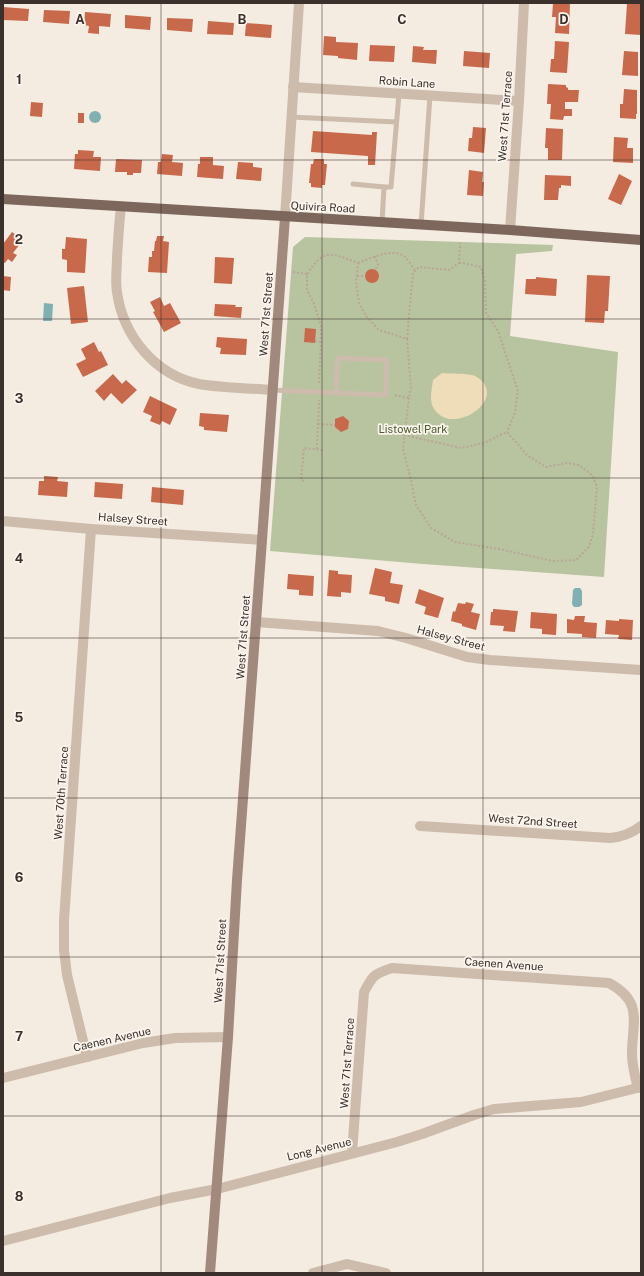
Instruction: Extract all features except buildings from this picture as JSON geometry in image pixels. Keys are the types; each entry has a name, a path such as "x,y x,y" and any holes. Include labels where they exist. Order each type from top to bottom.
{"main road":[{"name":"Quivira Road","path":"3,199 510,230 641,240"}],"street":[{"name":"West 71st Street","path":"210,1273 228,1037 237,880 299,3"},
{"name":"West 71st Terrace","path":"510,230 524,3"},
{"name":"Robin Lane","path":"293,87 519,101"},
{"path":"121,207 116,291 124,323 132,337 147,355 164,369 182,378 199,384 272,390"},
{"name":"Halsey Street","path":"3,521 91,529 262,540"},
{"name":"West 70th Terrace","path":"87,1057 67,975 64,950 64,920 91,529"},
{"name":"Halsey Street","path":"256,622 378,631 467,657 490,660 641,670"},
{"name":"West 72nd Street","path":"420,826 610,838 621,837 633,833 641,826"},
{"name":"Caenen Avenue","path":"372,976 381,971 392,968 609,983 627,996 633,1009 635,1026 632,1053 633,1070 640,1088"},
{"name":"West 71st Terrace","path":"352,1153 364,992 372,976"},
{"name":"Caenen Avenue","path":"3,1078 143,1043 175,1038 228,1037"},
{"name":"Long Avenue","path":"3,1241 170,1198 217,1189 352,1153 422,1134 494,1109 581,1102 640,1088"},
{"path":"313,1273 347,1264 386,1273"}],"lane":[{"path":"353,184 391,187 399,94"},
{"path":"421,225 430,96"},
{"path":"291,117 396,122"},
{"path":"382,223 384,187"},
{"path":"272,390 386,395 387,360 338,358 336,392"}],"path":[{"path":"459,263 460,243"},
{"path":"315,341 321,342 321,326 314,304 307,290 307,274 315,262 327,254 336,255 358,262 392,252 403,255 415,271"},
{"path":"375,256 378,265 375,270"},
{"path":"358,262 356,282 359,303 366,316 379,330 407,339"},
{"path":"404,435 461,448 484,443 508,432 515,412 518,391 498,332 486,312 485,281 481,267 459,263 449,270 419,268 413,273 407,339 411,388 404,435 403,449 416,505 431,528 455,542 499,549 553,561 576,560 589,547 593,534 597,487 592,476 579,466 573,464 567,463 546,467 528,455 508,432"},
{"path":"293,272 307,274"},
{"path":"357,276 365,276"},
{"path":"386,395 409,398"},
{"path":"318,424 335,425"},
{"path":"304,481 301,480 304,448 324,450"}],"green space":[{"name":"Listowel Park","path":"305,237 553,245 552,251 516,254 510,336 618,352 604,577 270,551 293,247"}],"sand":[{"path":"442,373 475,376 485,385 487,394 483,404 475,412 464,417 452,419 441,416 433,407 431,397 433,380"}],"water":[{"path":"93,111 97,111 101,117 97,123 93,123 89,119 89,115"},
{"path":"44,303 53,304 52,321 43,321"},
{"path":"575,588 580,588 582,591 582,605 579,607 574,607 572,604 573,590"}]}
